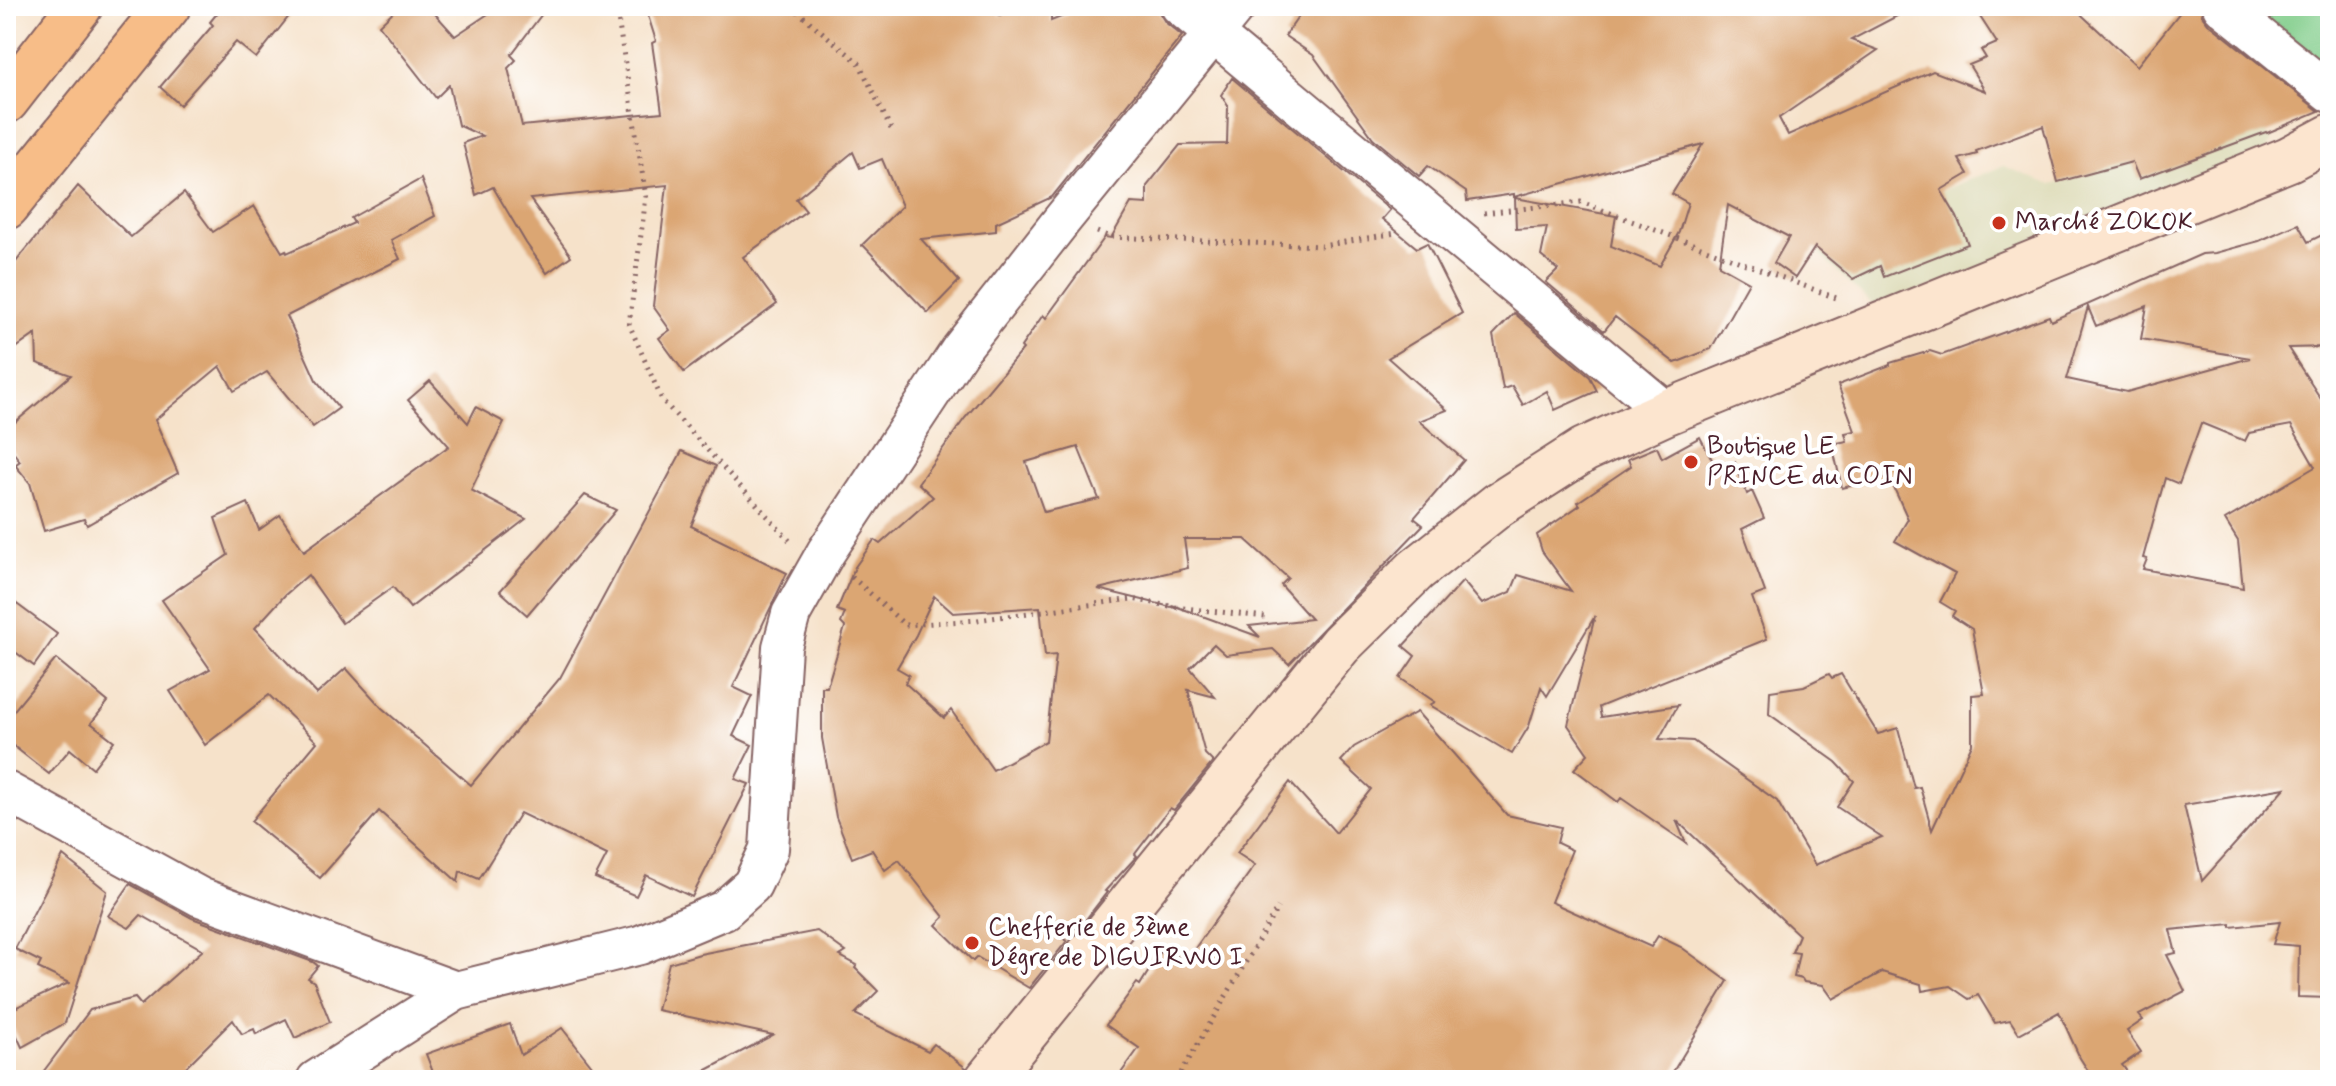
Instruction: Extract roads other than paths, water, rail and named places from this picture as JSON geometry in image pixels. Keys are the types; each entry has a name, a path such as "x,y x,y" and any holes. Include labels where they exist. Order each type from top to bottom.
{"main road":[{"path":"6,101 80,6"},
{"path":"6,207 168,6"},
{"path":"987,1080 1340,645 1416,570 1498,505 1584,450 1667,412 2289,159 2330,137"}],"street":[{"path":"1180,6 1226,20 1667,412"},
{"path":"2222,6 2330,93"},
{"path":"316,1080 456,991 640,945 724,910 752,885 769,849 782,647 791,614 821,561 960,350 1226,20"},
{"path":"6,791 200,897 456,991"}],"place":[{"name":"Marché ZOKOK","path":"1999,223"},
{"name":"Boutique LE PRINCE du COIN","path":"1691,462"},
{"name":"Chefferie de 3ème Dégre de DIGUIRWO I","path":"972,943"}]}
